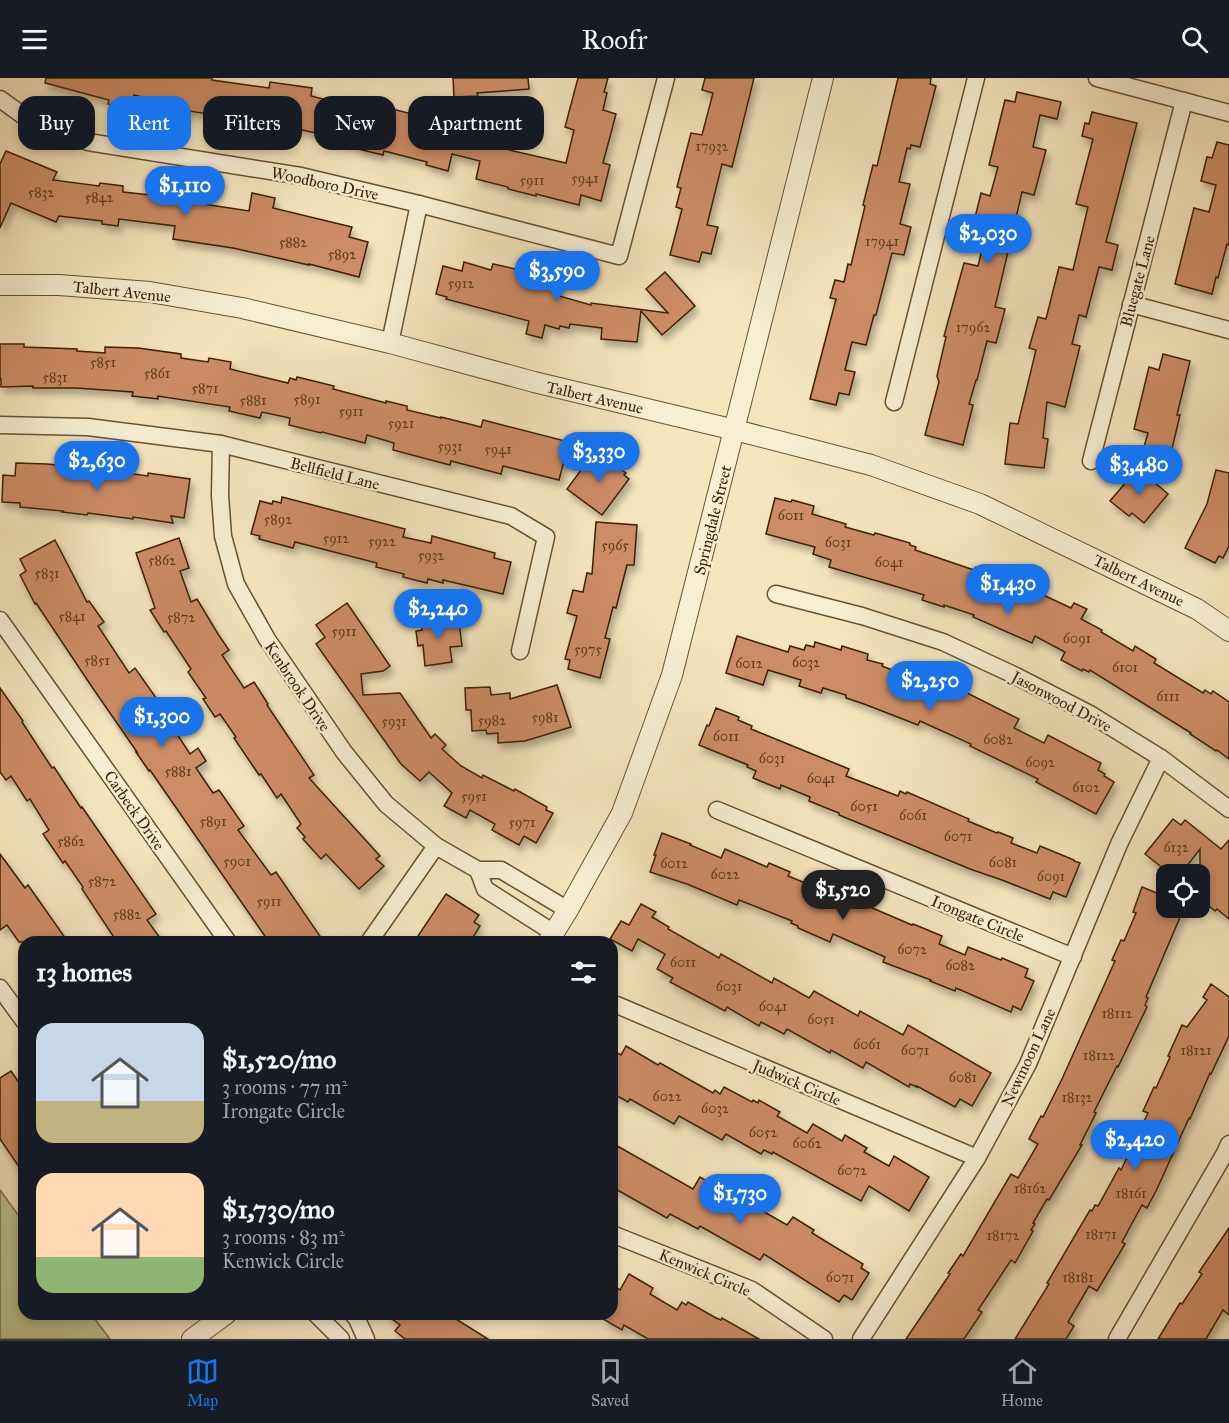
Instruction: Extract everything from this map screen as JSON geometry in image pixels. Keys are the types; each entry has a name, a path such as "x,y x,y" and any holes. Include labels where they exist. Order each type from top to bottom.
{"street":[{"name":"Woodboro Drive","path":"0,99 25,117 56,132 88,142 301,176 619,256 666,78"},
{"name":"Springdale Street","path":"552,936 622,813 672,675 823,78"},
{"path":"894,402 976,78"},
{"path":"1097,78 1229,112"},
{"name":"Bluegate Lane","path":"1091,461 1184,101"},
{"path":"390,343 419,204"},
{"name":"Talbert Avenue","path":"0,285 59,285 150,292 242,308 390,343 534,382 871,465 980,504 1197,609 1229,631"},
{"path":"1131,304 1229,330"},
{"name":"Bellfield Lane","path":"0,425 88,427 221,444 511,516 546,537 520,651"},
{"name":"Kenbrook Drive","path":"221,444 220,495 223,536 236,584 267,639 344,752 386,804 436,846 478,870 501,870 568,910"},
{"name":"Jasonwood Drive","path":"776,594 862,616 943,642 1016,676 1090,714 1161,758 1229,808"},
{"name":"Carbeck Drive","path":"0,620 224,936"},
{"name":"Newmoon Lane","path":"861,1339 977,1158 1028,1064 1119,844 1161,758"},
{"name":"Irongate Circle","path":"717,810 1073,957"},
{"path":"373,936 436,846"},
{"name":"Kenbrook Drive","path":"478,870 485,889 550,936"},
{"path":"0,988 18,1013"},
{"name":"Judwick Circle","path":"618,1005 977,1158"},
{"path":"1117,1339 1228,1151"},
{"name":"Kenwick Circle","path":"618,1236 752,1290 824,1339"},
{"path":"192,1339 218,1320"},
{"path":"321,1320 341,1339"},
{"path":"357,1320 366,1339"}],"green space":[{"path":"0,1190 18,1215 18,1320 96,1320 110,1339 0,1339"}],"building":[{"path":"46,78 212,78 212,80 269,88 270,82 312,88 314,133 302,130 302,96 203,96 203,113 191,111 191,96 107,96 107,99 45,83"},
{"path":"453,78 528,78 529,89 477,93 478,96 454,96"},
{"path":"578,78 608,78 603,110 616,114 603,163 610,165 601,201 581,195 579,205 508,189 508,187 476,179 480,161 452,154 448,171 426,165 427,162 384,151 383,155 362,150 396,150 396,110 408,113 408,150 509,150 566,163 574,130 565,127"},
{"path":"705,78 754,78 732,167 722,164 707,225 718,227 711,254 702,252 699,262 670,255 682,209 676,207 681,188 677,187 691,133 702,135 713,93 702,90"},
{"path":"898,78 931,78 930,84 936,86 920,147 911,145 910,149 907,148 899,182 910,184 900,224 911,227 904,255 892,253 866,345 852,342 845,370 855,372 849,395 839,393 836,405 810,399 836,299 830,298 835,280 844,282 848,264 851,265 873,165 877,166"},
{"path":"1017,92 1061,102 1057,119 1040,115 1033,147 1046,150 1034,195 1022,192 995,307 1005,309 996,343 987,341 969,404 973,405 963,445 925,435 939,382 937,376 946,337 944,336 964,263 978,266 985,237 971,234 981,193 990,196 998,167 989,165 1005,100 1015,102"},
{"path":"1092,112 1137,123 1106,242 1118,245 1112,270 1099,267 1086,317 1079,315 1072,344 1080,346 1065,407 1047,402 1043,438 1048,439 1044,468 1005,464 1010,423 1018,424 1036,350 1029,348 1038,317 1046,319 1059,267 1073,270 1088,207 1076,204 1093,139 1082,136 1085,123 1089,124"},
{"path":"1217,142 1229,145 1229,245 1227,244 1212,294 1175,284 1194,208 1209,212 1216,185 1201,181 1207,157 1212,158"},
{"path":"6,151 57,172 53,180 99,186 100,183 123,186 123,192 151,195 152,188 172,191 171,199 249,211 252,193 275,198 273,208 352,227 349,237 368,242 359,277 233,248 173,239 175,226 119,219 118,226 102,224 102,221 59,216 56,222 11,203 0,228 0,164"},
{"path":"464,262 491,270 493,264 520,270 518,275 561,286 559,296 591,305 591,303 668,313 646,289 665,272 695,306 662,335 641,311 637,342 601,339 602,328 570,324 569,328 560,326 559,329 545,325 542,338 526,334 529,321 446,299 447,297 436,294 443,266 462,271"},
{"path":"0,344 24,344 24,347 77,349 77,351 105,353 105,347 138,348 181,354 181,358 208,362 209,358 231,362 230,369 288,383 290,378 296,380 297,377 386,403 386,401 407,406 407,410 481,427 483,420 569,442 559,480 503,466 501,474 451,461 450,465 393,450 394,443 367,435 365,443 289,425 290,418 262,412 260,418 229,411 230,407 158,396 158,399 132,396 133,392 33,388 33,386 1,387"},
{"path":"1163,354 1190,361 1170,457 1143,450 1148,433 1134,429 1149,367 1159,370"},
{"path":"595,451 626,473 624,475 629,479 602,515 567,489"},
{"path":"16,463 98,469 148,476 148,473 190,479 184,518 171,516 173,523 133,517 133,519 88,513 87,515 20,507 20,503 2,502 3,475 15,476"},
{"path":"1138,468 1168,494 1144,523 1132,513 1129,516 1110,501"},
{"path":"1216,470 1229,473 1229,546 1223,558 1219,556 1215,563 1185,548 1207,504"},
{"path":"282,497 405,529 403,537 431,543 432,536 495,553 494,558 511,562 503,594 443,580 443,583 428,579 427,583 376,567 377,563 295,542 293,548 259,539 260,536 251,534 260,501 272,504 273,501 281,503"},
{"path":"775,498 814,506 812,514 846,524 845,527 910,543 916,547 915,550 974,570 976,567 1071,608 1074,603 1087,609 1081,619 1133,651 1135,646 1156,659 1154,663 1203,693 1205,690 1211,694 1213,691 1229,702 1229,759 1090,670 1089,672 1083,669 1082,671 1061,660 1065,652 1035,636 1032,643 973,617 974,615 922,600 924,595 829,567 831,560 813,554 815,547 766,534"},
{"path":"596,522 637,525 634,565 627,565 616,608 613,607 605,638 610,639 600,678 568,669 570,660 565,659 577,616 567,613 573,590 583,592 587,573 592,574"},
{"path":"179,538 189,568 180,571 191,602 197,599 229,650 222,655 244,688 254,682 314,775 309,778 380,856 376,859 384,866 359,889 326,854 321,859 303,839 305,837 297,828 301,824 281,794 277,798 261,774 259,775 220,714 215,717 203,699 206,698 188,672 191,669 150,610 155,608 136,553"},
{"path":"55,540 87,602 89,601 104,622 98,626 129,673 135,668 178,729 175,731 190,754 198,748 206,761 196,768 213,793 219,790 244,826 238,830 271,875 276,872 320,936 265,936 35,604 20,575 26,571 20,559"},
{"path":"347,603 390,666 383,671 361,674 363,695 400,693 431,738 435,734 446,745 442,749 461,766 482,778 483,775 514,791 515,789 547,807 546,810 553,813 536,843 524,836 519,845 492,830 495,824 470,810 466,818 444,806 452,793 429,772 420,781 401,764 316,644 325,637 316,625"},
{"path":"439,615 440,624 459,622 462,646 450,647 452,662 425,666 423,645 418,646 416,631 422,630 421,617"},
{"path":"737,636 788,652 790,646 804,650 806,645 814,647 815,642 841,650 842,646 868,654 867,660 883,664 882,666 910,677 912,673 949,686 950,684 968,691 967,693 1019,719 1014,728 1044,743 1048,735 1101,763 1098,770 1114,782 1096,814 1036,782 1038,779 970,746 971,744 920,721 918,725 846,698 846,695 823,688 821,693 799,686 801,680 768,670 763,685 726,673"},
{"path":"557,685 571,727 525,741 498,743 498,733 487,734 486,730 472,731 471,710 466,710 465,688 490,687 491,695 510,693 510,699"},
{"path":"0,688 52,768 54,767 156,914 147,920 159,936 113,936 82,889 83,887 43,834 49,830 30,799 27,801 11,776 6,780 0,772"},
{"path":"716,708 739,717 738,720 752,726 751,729 849,769 846,776 898,796 900,791 906,794 907,792 969,819 968,821 1013,838 1011,843 1037,853 1040,846 1080,863 1066,897 1053,892 1050,899 970,869 839,815 839,813 809,801 810,797 781,785 780,789 753,778 756,771 747,767 748,765 699,745"},
{"path":"1173,819 1181,825 1185,820 1221,849 1229,840 1229,919 1217,909 1215,911 1210,907 1210,864 1200,864 1200,849 1188,864 1158,864 1145,854"},
{"path":"662,833 721,858 725,849 767,867 769,863 790,872 788,876 818,888 819,885 942,936 939,944 965,955 968,947 1028,969 1025,977 1034,981 1021,1010 1013,1006 1011,1012 956,988 955,991 883,962 885,957 833,934 830,942 798,928 791,923 792,921 739,900 737,905 687,884 650,872"},
{"path":"0,854 25,888 28,885 64,936 18,936 18,941 7,925 0,930"},
{"path":"1142,887 1156,893 1156,918 1180,918 1146,997 1148,998 1145,1005 1147,1007 1094,1112 1096,1113 1080,1145 1082,1145 1033,1223 1035,1224 1031,1230 1033,1231 1015,1263 1011,1260 978,1310 982,1312 964,1339 906,1339 961,1254 963,1256 1011,1174 1018,1178 1038,1144 1029,1139 1062,1079 1115,961 1112,960 1121,940 1124,941 1136,913 1133,912"},
{"path":"446,894 479,915 474,922 480,926 474,936 418,936"},
{"path":"641,904 656,912 652,917 669,927 668,929 719,958 721,954 772,983 774,978 809,998 814,991 858,1016 860,1011 903,1035 908,1025 991,1073 972,1106 960,1099 955,1107 917,1086 910,1084 909,1087 866,1062 863,1068 787,1029 784,1034 761,1022 759,1026 727,1007 725,1011 670,982 673,978 657,969 665,954 638,939 632,951 618,943 618,936 612,936 621,921 629,925"},
{"path":"1211,984 1229,997 1229,1036 1147,1208 1142,1205 1122,1242 1125,1244 1097,1291 1089,1286 1068,1322 1074,1326 1066,1339 1015,1339 1090,1210 1092,1211 1095,1205 1098,1206 1119,1168 1121,1170 1148,1113 1143,1111 1154,1087 1156,1088 1182,1025 1187,1027 1207,1000 1203,997"},
{"path":"626,1046 713,1093 715,1090 720,1094 724,1087 752,1102 753,1100 758,1103 759,1100 780,1112 777,1116 807,1133 813,1124 842,1141 845,1135 867,1148 864,1152 889,1166 894,1156 929,1177 909,1211 869,1186 861,1201 773,1152 772,1154 764,1150 761,1154 726,1134 722,1140 679,1116 674,1124 630,1099 628,1102 618,1096 618,1053 621,1055"},
{"path":"11,1071 18,1081 18,1165 0,1139 0,1078"},
{"path":"618,1146 693,1189 700,1177 787,1225 793,1217 814,1230 812,1233 863,1264 861,1268 869,1273 852,1300 844,1295 839,1302 764,1254 760,1260 700,1226 698,1229 670,1214 667,1218 618,1190"},
{"path":"1229,1228 1229,1315 1223,1310 1206,1339 1158,1339 1180,1303 1182,1304 1202,1274 1199,1272"},
{"path":"629,1274 653,1288 650,1294 677,1310 682,1302 686,1305 688,1302 759,1339 648,1339 624,1325 622,1330 605,1320 618,1320 618,1289 620,1290"},
{"path":"393,1320 458,1320 488,1339 405,1339 395,1331 400,1325"}]}
